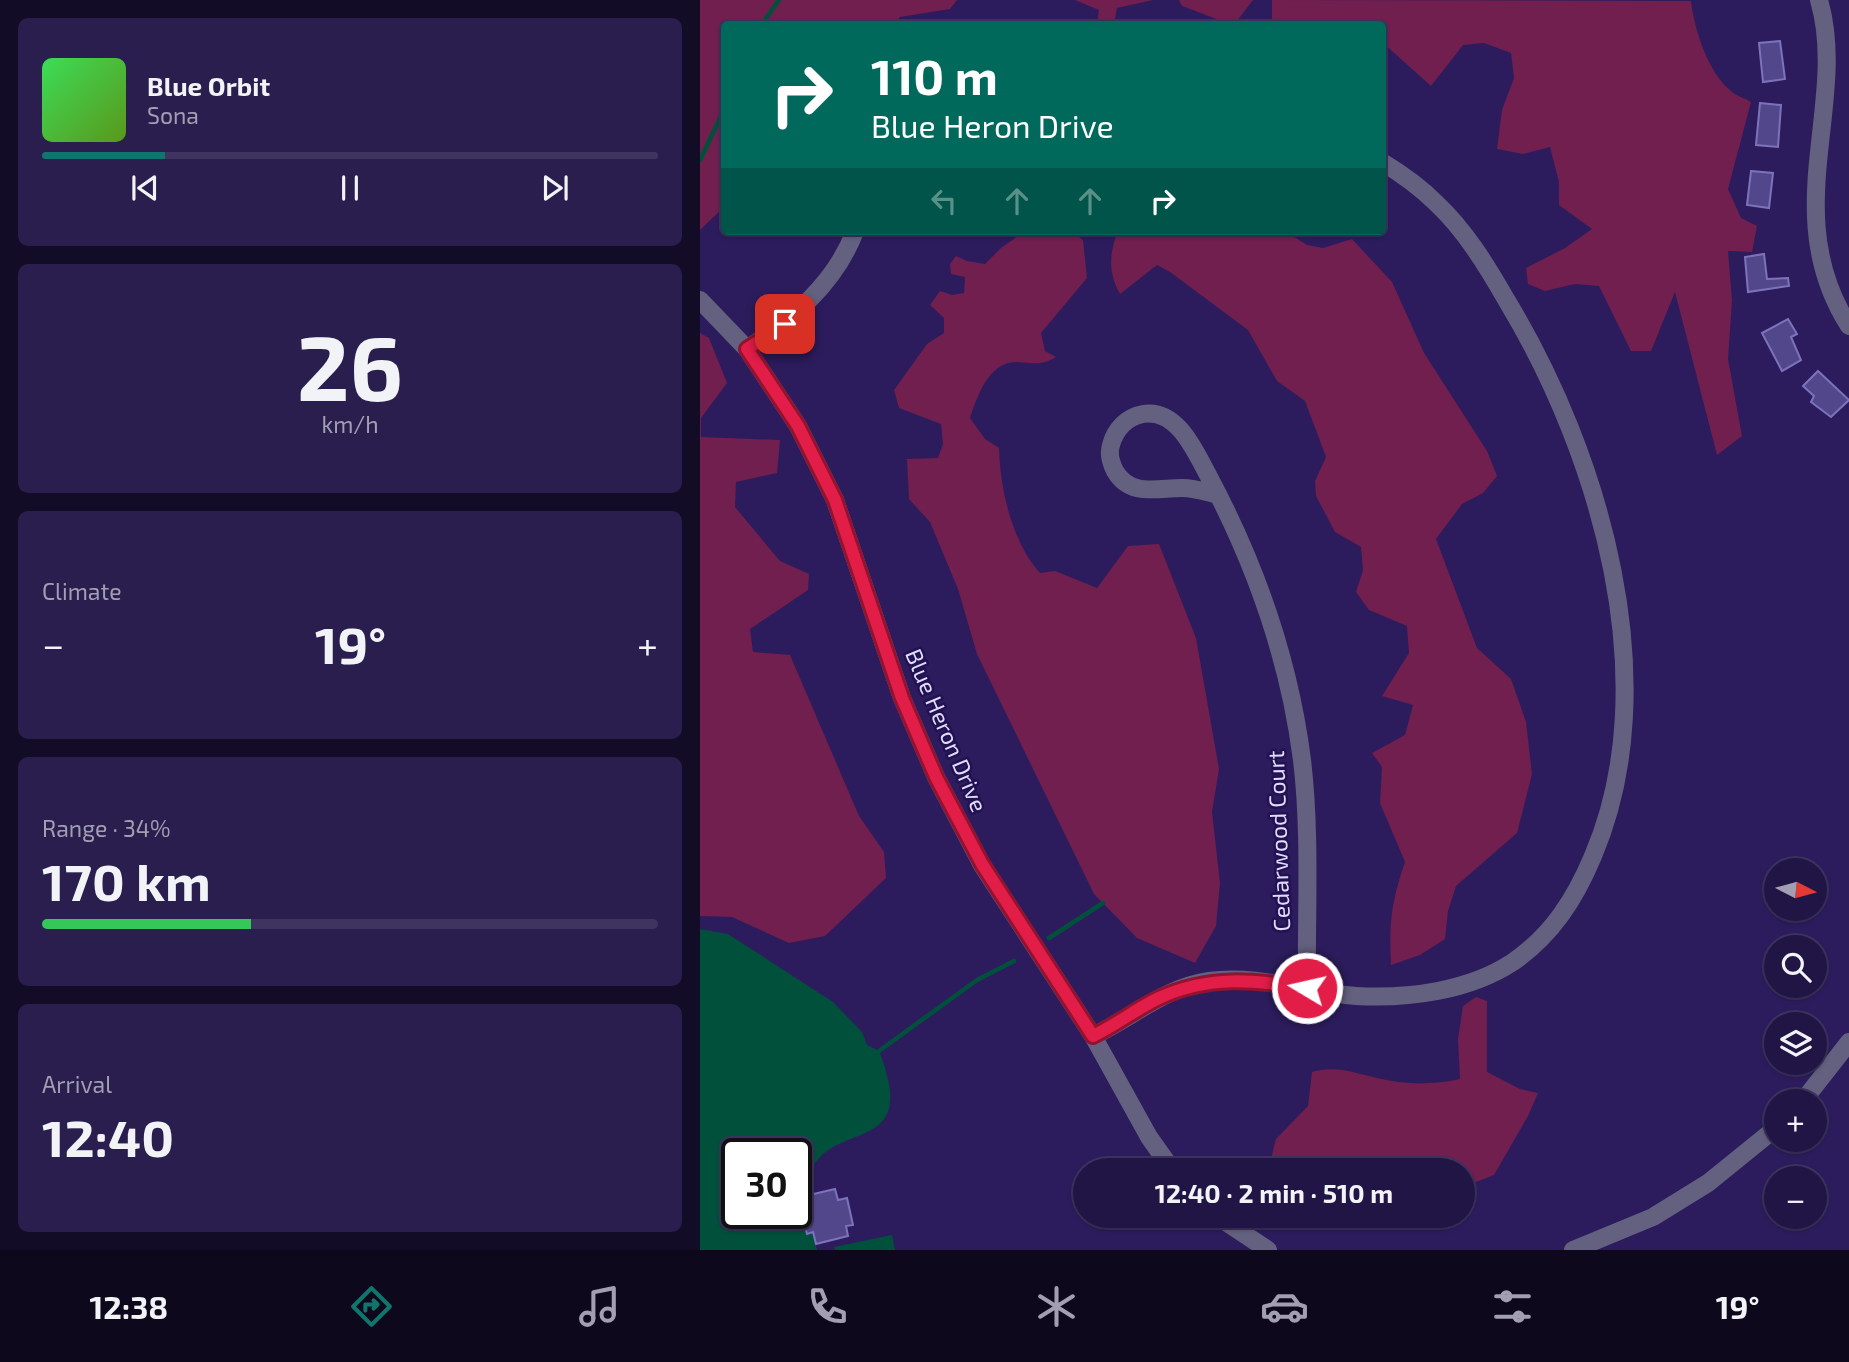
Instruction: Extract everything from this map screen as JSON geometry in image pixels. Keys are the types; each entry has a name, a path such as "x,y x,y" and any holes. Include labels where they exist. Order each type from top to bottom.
{"street":[{"path":"1819,0 1833,50 1833,91 1819,193 1822,260 1830,291 1849,326"},
{"path":"1093,1036 1158,999 1198,983 1245,979 1356,996 1438,990 1483,977 1511,963 1543,938 1580,889 1602,835 1617,780 1624,726 1624,663 1615,590 1592,491 1569,424 1522,325 1468,240 1436,202 1408,178 1386,164"},
{"path":"747,349 785,324 824,286 849,248 854,235"},
{"name":"Blue Heron Drive","path":"700,300 747,349 798,426 835,500 902,698 936,777 982,864 1093,1036 1163,1158"},
{"name":"Cedarwood Court","path":"1218,495 1193,489 1150,490 1133,487 1117,474 1111,461 1113,437 1132,418 1144,414 1158,414 1168,419 1188,440 1218,495 1245,548 1271,619 1294,715 1304,788 1307,988"},
{"path":"1812,1089 1849,1042"},
{"path":"1573,1250 1653,1217 1708,1183 1764,1138"},
{"path":"1235,1228 1268,1250"}],"shaded area":[{"path":"700,0 957,0 950,9 900,17 897,21 721,21 721,210 700,230"},
{"path":"1075,0 1153,0 1117,8 1115,21 1097,21 1099,10"},
{"path":"1179,0 1253,0 1237,21 1222,21 1182,6"},
{"path":"1272,0 1691,1 1699,37 1715,73 1733,93 1751,102 1728,189 1741,218 1757,226 1752,252 1728,251 1732,300 1728,359 1742,436 1717,455 1675,292 1651,351 1631,351 1599,286 1575,284 1545,291 1528,284 1526,268 1565,248 1592,229 1559,205 1559,182 1550,147 1523,154 1497,149 1502,110 1514,78 1511,53 1484,43 1463,45 1431,86 1386,46 1386,21 1272,21"},
{"path":"1019,235 1076,235 1083,240 1087,278 1041,333 1045,351 1056,357 1042,363 1018,362 999,367 986,381 970,418 985,439 999,448 1005,497 1022,546 1040,573 1055,571 1097,588 1128,546 1159,544 1196,638 1219,769 1212,812 1220,883 1216,926 1195,963 1137,938 1094,894 977,654 958,589 930,522 909,499 907,459 938,458 943,444 941,424 899,408 894,390 927,344 944,333 944,318 930,305 940,291 952,295 964,293 965,277 951,274 950,264 956,256 985,264"},
{"path":"1117,235 1291,235 1307,245 1323,248 1352,239 1392,282 1424,353 1487,451 1497,476 1483,493 1462,504 1436,539 1477,648 1511,679 1526,722 1532,774 1517,833 1456,886 1448,911 1445,939 1420,955 1391,965 1392,913 1405,862 1380,803 1382,767 1372,753 1405,735 1413,705 1382,696 1409,653 1407,626 1369,610 1356,592 1363,570 1361,547 1335,532 1316,496 1315,481 1326,457 1305,401 1277,381 1248,330 1170,272 1157,265 1120,294 1113,278 1113,247"},
{"path":"700,333 709,338 727,383 701,418 701,437 780,440 777,473 736,482 735,507 780,561 809,574 808,590 750,629 753,652 790,655 859,816 884,852 886,878 825,936 789,943 732,917 700,916"},
{"path":"700,929 728,934 833,1002 862,1032 867,1045 879,1051 889,1085 889,1108 881,1123 868,1132 834,1146 820,1158 812,1171 812,1138 721,1138 721,1229 812,1229 817,1250 700,1250"},
{"path":"1476,997 1487,1001 1487,1072 1520,1089 1538,1093 1494,1175 1475,1182 1475,1158 1271,1158 1276,1139 1308,1106 1312,1072 1337,1070 1408,1083 1460,1079 1458,1039 1463,1006"},
{"path":"892,1235 895,1250 835,1250 834,1247"}],"building":[{"path":"1780,41 1785,79 1763,82 1759,43"},
{"path":"1760,103 1781,105 1778,147 1756,145"},
{"path":"1751,171 1773,173 1769,208 1747,205"},
{"path":"1764,254 1767,279 1788,278 1789,286 1748,292 1745,257"},
{"path":"1788,319 1797,334 1791,337 1801,360 1782,371 1762,333"},
{"path":"1818,371 1849,400 1831,417 1811,402 1814,396 1803,386"},
{"path":"835,1189 838,1200 847,1198 853,1225 846,1226 848,1236 816,1244 813,1232 807,1234 806,1229 812,1229 812,1194"}],"waterway":[{"path":"764,21 779,0"},
{"path":"700,160 721,116"},
{"path":"1049,938 1103,903"},
{"path":"879,1051 977,980 1014,961"}],"route":[{"path":"785,324 747,349 798,426 835,500 853,544 868,600 902,698 936,777 982,864 1024,934 1093,1036 1158,999 1198,983 1245,979 1307,988"}]}
